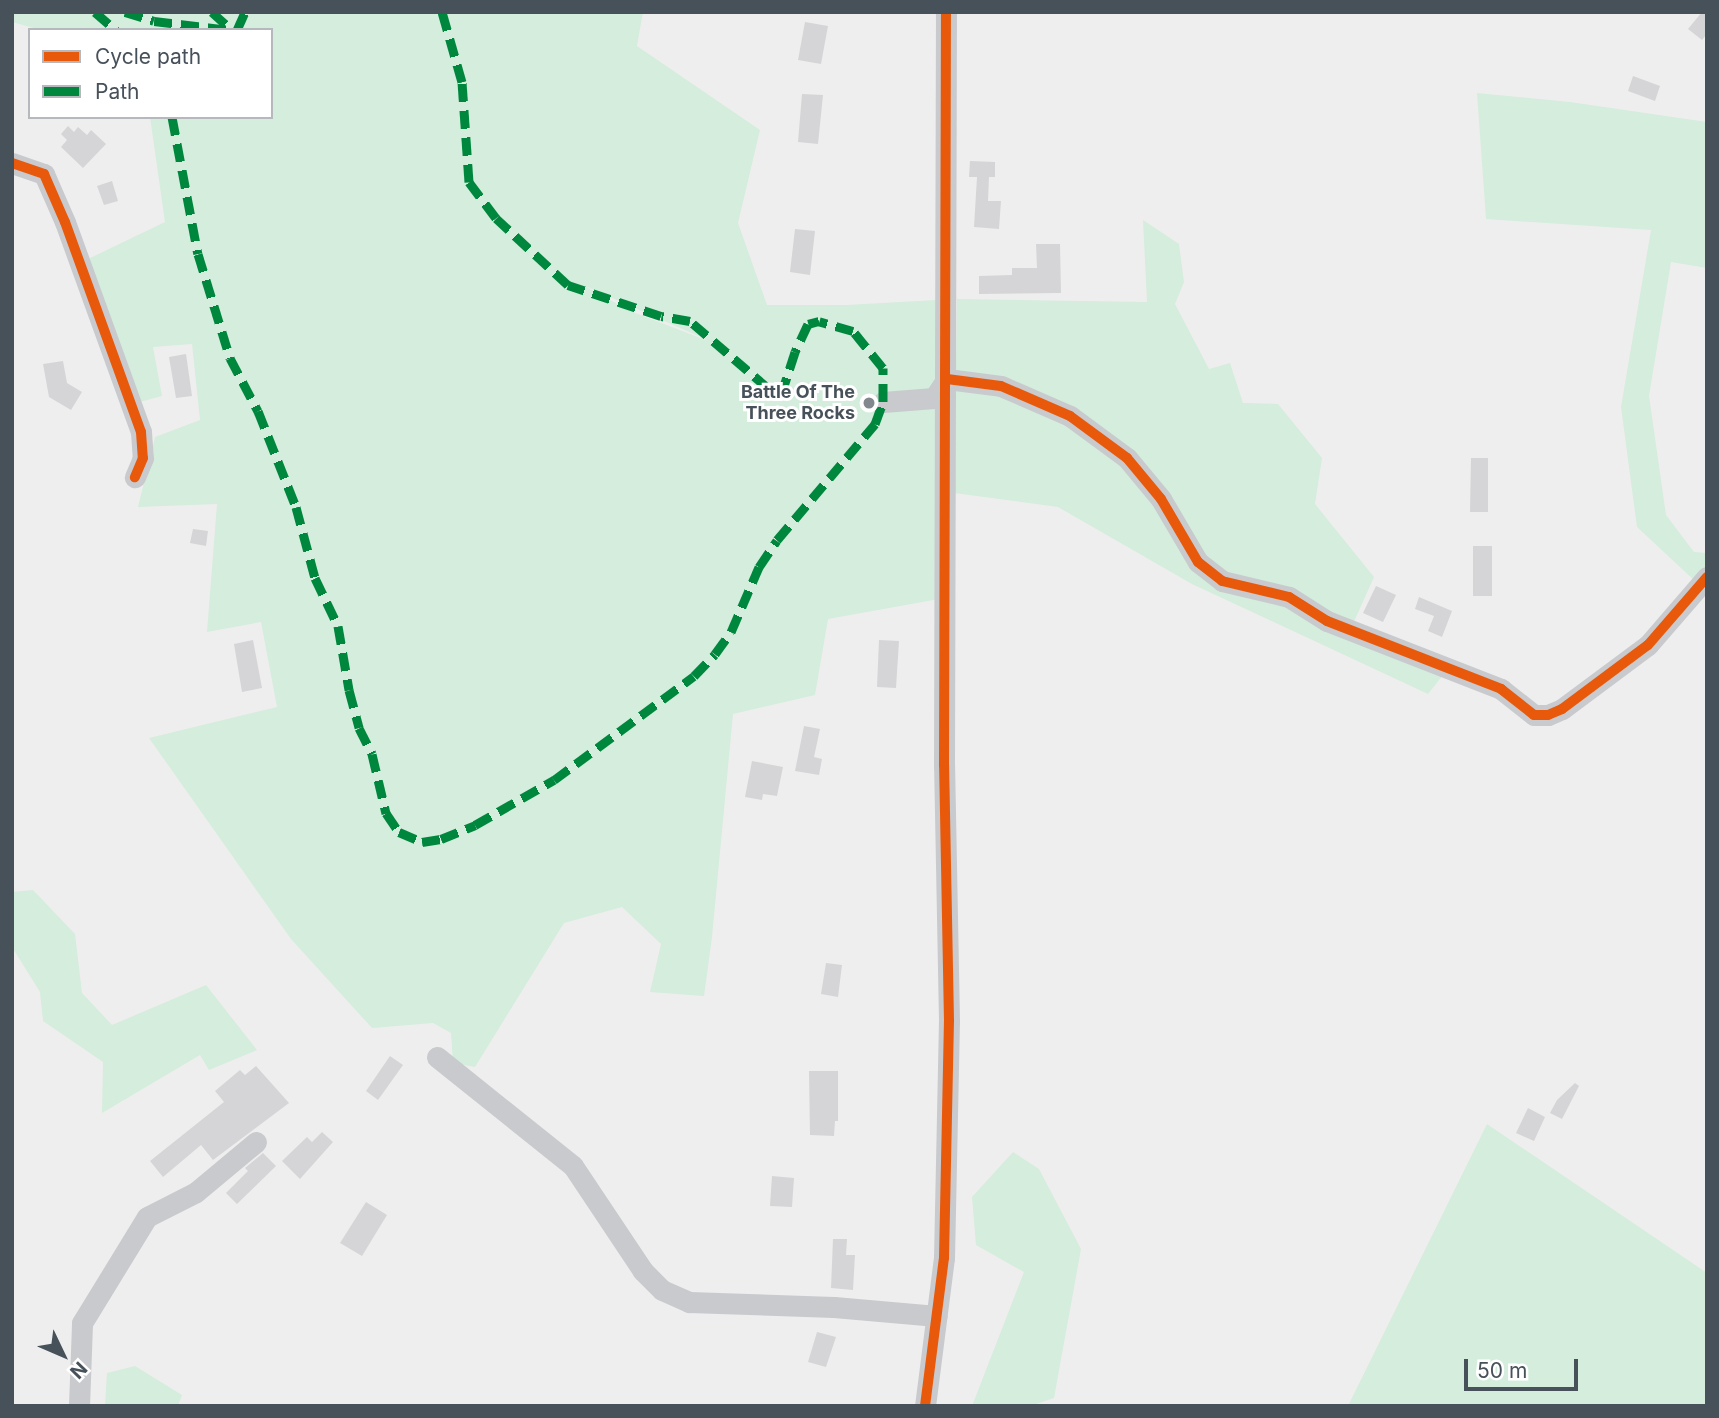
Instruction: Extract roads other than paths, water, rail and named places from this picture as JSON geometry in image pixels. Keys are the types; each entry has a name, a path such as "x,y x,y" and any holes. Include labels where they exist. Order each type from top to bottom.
{"street":[{"path":"925,1406 944,1258 949,1021 944,765 946,12"},
{"path":"12,163 44,174 65,222 141,432 143,458 135,477"},
{"path":"883,402 934,398 947,379"},
{"path":"947,379 1001,386 1070,416 1127,458 1161,499 1198,562 1222,581 1289,597 1327,621 1501,689 1535,715 1548,715 1562,709 1647,645 1707,577"},
{"path":"437,1057 573,1166 643,1271 662,1290 689,1302 834,1307 937,1316"},
{"path":"79,1406 82,1323 147,1217 196,1192 256,1142"}],"place":[{"name":"Battle Of The Three Rocks","path":"869,403"}]}
